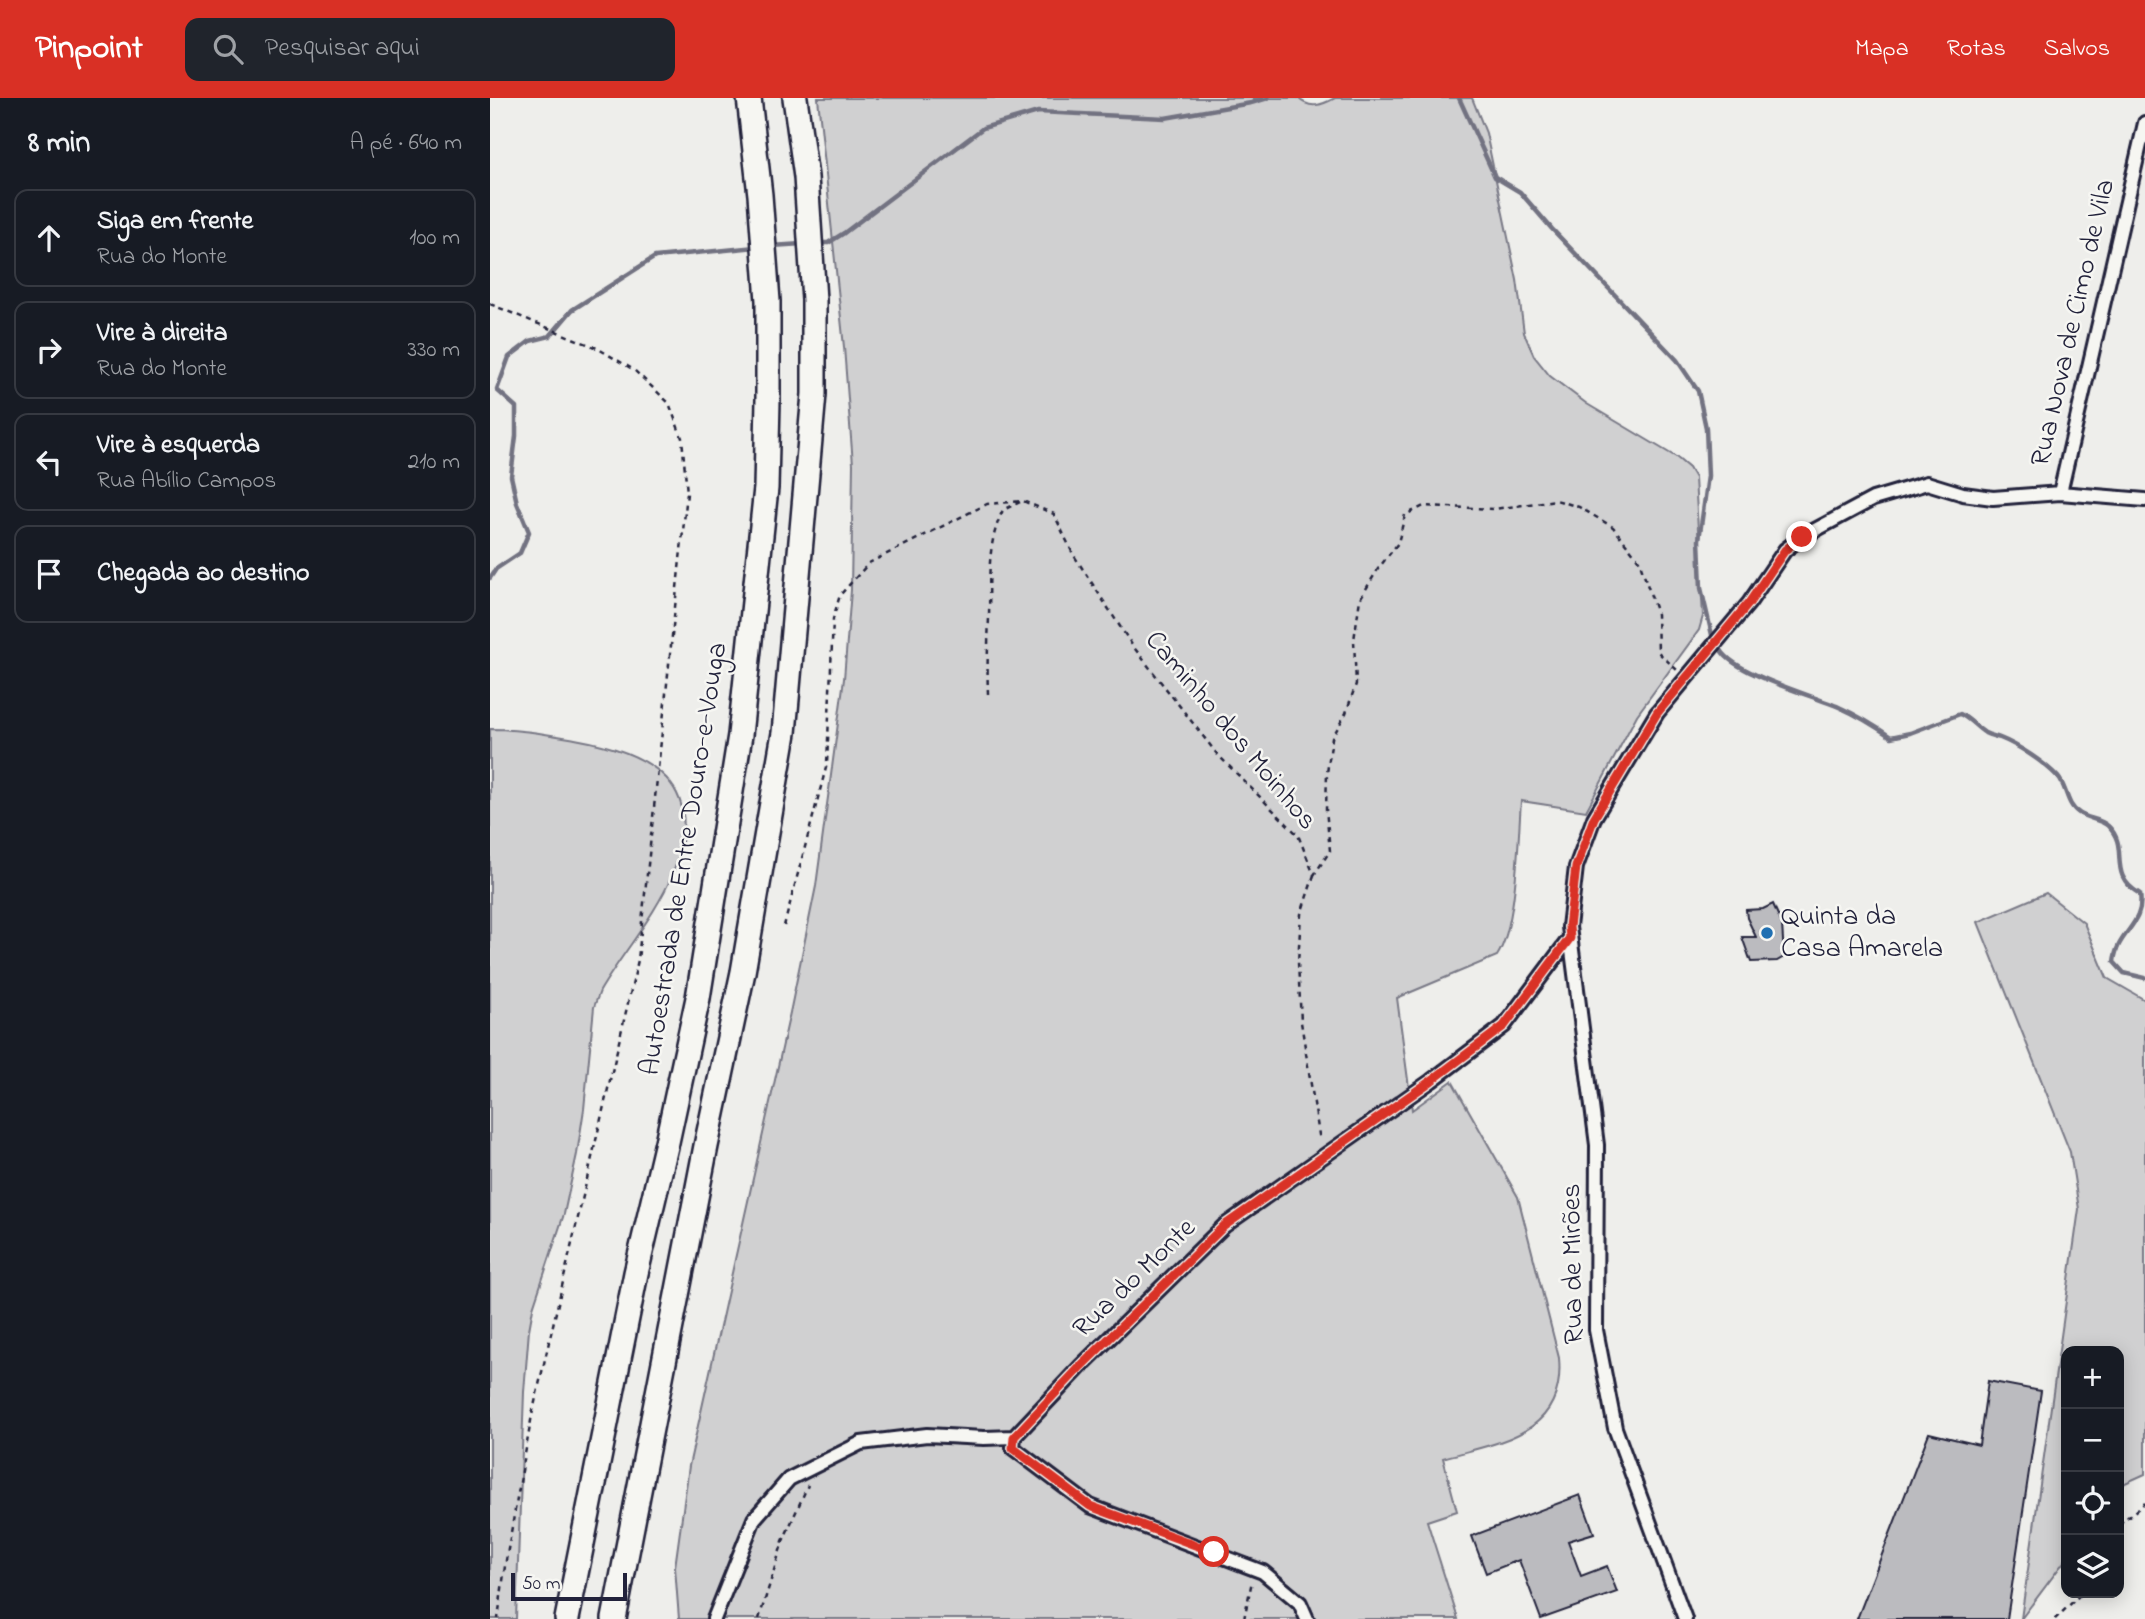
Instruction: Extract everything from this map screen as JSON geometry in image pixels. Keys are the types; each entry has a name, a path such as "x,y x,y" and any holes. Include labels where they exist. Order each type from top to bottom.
{"highway":[{"name":"Autoestrada de Entre Douro-e-Vouga","path":"567,1619 636,1273 667,1142 702,971 740,735 766,488 768,400 768,301 749,98"},
{"path":"614,1619 743,972 784,733 814,394 814,300 806,177 795,98"}],"street":[{"name":"Rua Nova de Cimo de Vila","path":"2060,493 2145,123"},
{"name":"Rua de Mirões","path":"1685,1619 1615,1428 1596,1330 1597,1145 1569,927 1576,867 1594,818 1657,713 1749,603 1785,550 1802,537 1872,499 1927,483 1963,494 1993,498 2060,493 2145,500"},
{"name":"Rua do Monte","path":"1014,1437 1081,1366 1224,1226 1431,1081 1504,1026 1570,938"},
{"path":"714,1619 754,1519 789,1479 861,1443 928,1435 1014,1437 1013,1448 1090,1506 1264,1572 1300,1603 1307,1619"}],"path":[{"path":"490,304 597,348 634,370 669,403 682,438 687,493 638,960 532,1415 498,1619"},
{"name":"Caminho dos Moinhos","path":"1314,875 1330,851 1325,809 1326,774 1332,738 1346,713 1356,684 1354,640 1360,599 1398,543 1405,515 1424,506 1495,509 1556,500 1579,507 1613,527 1639,560 1657,614 1658,652 1678,670 1679,688"},
{"path":"988,694 986,662 989,565 994,528 1003,510 1023,501"},
{"path":"784,926 827,764 833,618 840,595 869,563 909,542 987,505 1023,501"},
{"name":"Caminho dos Moinhos","path":"1023,501 1054,514 1073,554 1132,645 1217,754 1298,835 1314,875"},
{"path":"1314,875 1301,914 1298,962 1301,1023 1323,1157"},
{"path":"760,1619 783,1541 816,1466"},
{"path":"2124,1520 2145,1503"},
{"path":"1244,1619 1246,1600 1256,1569"},
{"path":"2054,1619 2078,1598"}],"shaded area":[{"path":"818,98 1298,98 1307,104 1316,105 1335,98 1472,98 1486,133 1517,280 1524,333 1534,356 1550,376 1587,404 1676,457 1689,468 1695,478 1703,616 1699,630 1637,715 1586,811 1521,801 1513,904 1504,942 1497,956 1397,998 1412,1110 1452,1081 1518,1197 1559,1358 1558,1384 1552,1404 1540,1419 1525,1431 1506,1440 1443,1458 1457,1511 1427,1521 1458,1619 679,1619 675,1567 689,1466 816,886 844,679 851,590 853,464 844,347"},
{"path":"490,729 575,739 628,753 650,764 666,778 678,796 683,817 682,843 666,889 609,976 594,1007 577,1154 564,1214 533,1308 529,1330 524,1392 516,1619 490,1619"},
{"path":"2046,893 2084,923 2107,978 2145,1000 2145,1474 2124,1484 2124,1346 2061,1346 2061,1566 2021,1619 2079,1209 2070,1152 1978,922"}],"building":[{"name":"Quinta da Casa Amarela","path":"1773,904 1782,924 1784,957 1777,961 1751,962 1742,937 1756,937 1746,910 1763,909"},
{"path":"1988,1381 2041,1391 2007,1619 1857,1619 1929,1433 1979,1445"},
{"path":"1580,1495 1594,1533 1568,1541 1581,1576 1607,1566 1617,1592 1541,1619 1519,1560 1486,1573 1472,1536"}],"waterway":[{"path":"817,243 828,243 844,233 983,128 1038,112 1165,118 1268,98"},
{"path":"1459,98 1495,177 1520,192 1677,360 1698,391 1706,428 1708,476 1699,540 1701,588 1712,635"},
{"path":"772,246 802,244"},
{"path":"490,578 496,569 520,553 529,532 517,503 511,476 516,407 497,390 509,357 530,341 550,336 572,310 655,257 756,247"},
{"path":"1721,650 1741,667 1839,707 1891,737 1910,733 1960,714 1985,733 2015,745 2046,766 2061,781 2075,810 2105,824 2115,834 2123,878 2140,894 2140,905 2135,921 2116,951 2114,962 2124,973 2145,978"}],"place":[{"name":"Quinta da Casa Amarela","path":"1767,933"}],"route":[{"path":"1214,1552 1090,1506 1013,1448 1014,1437 1081,1366 1224,1226 1431,1081 1504,1026 1570,938 1576,867 1594,818 1657,713 1749,603 1785,550 1802,537"}]}
